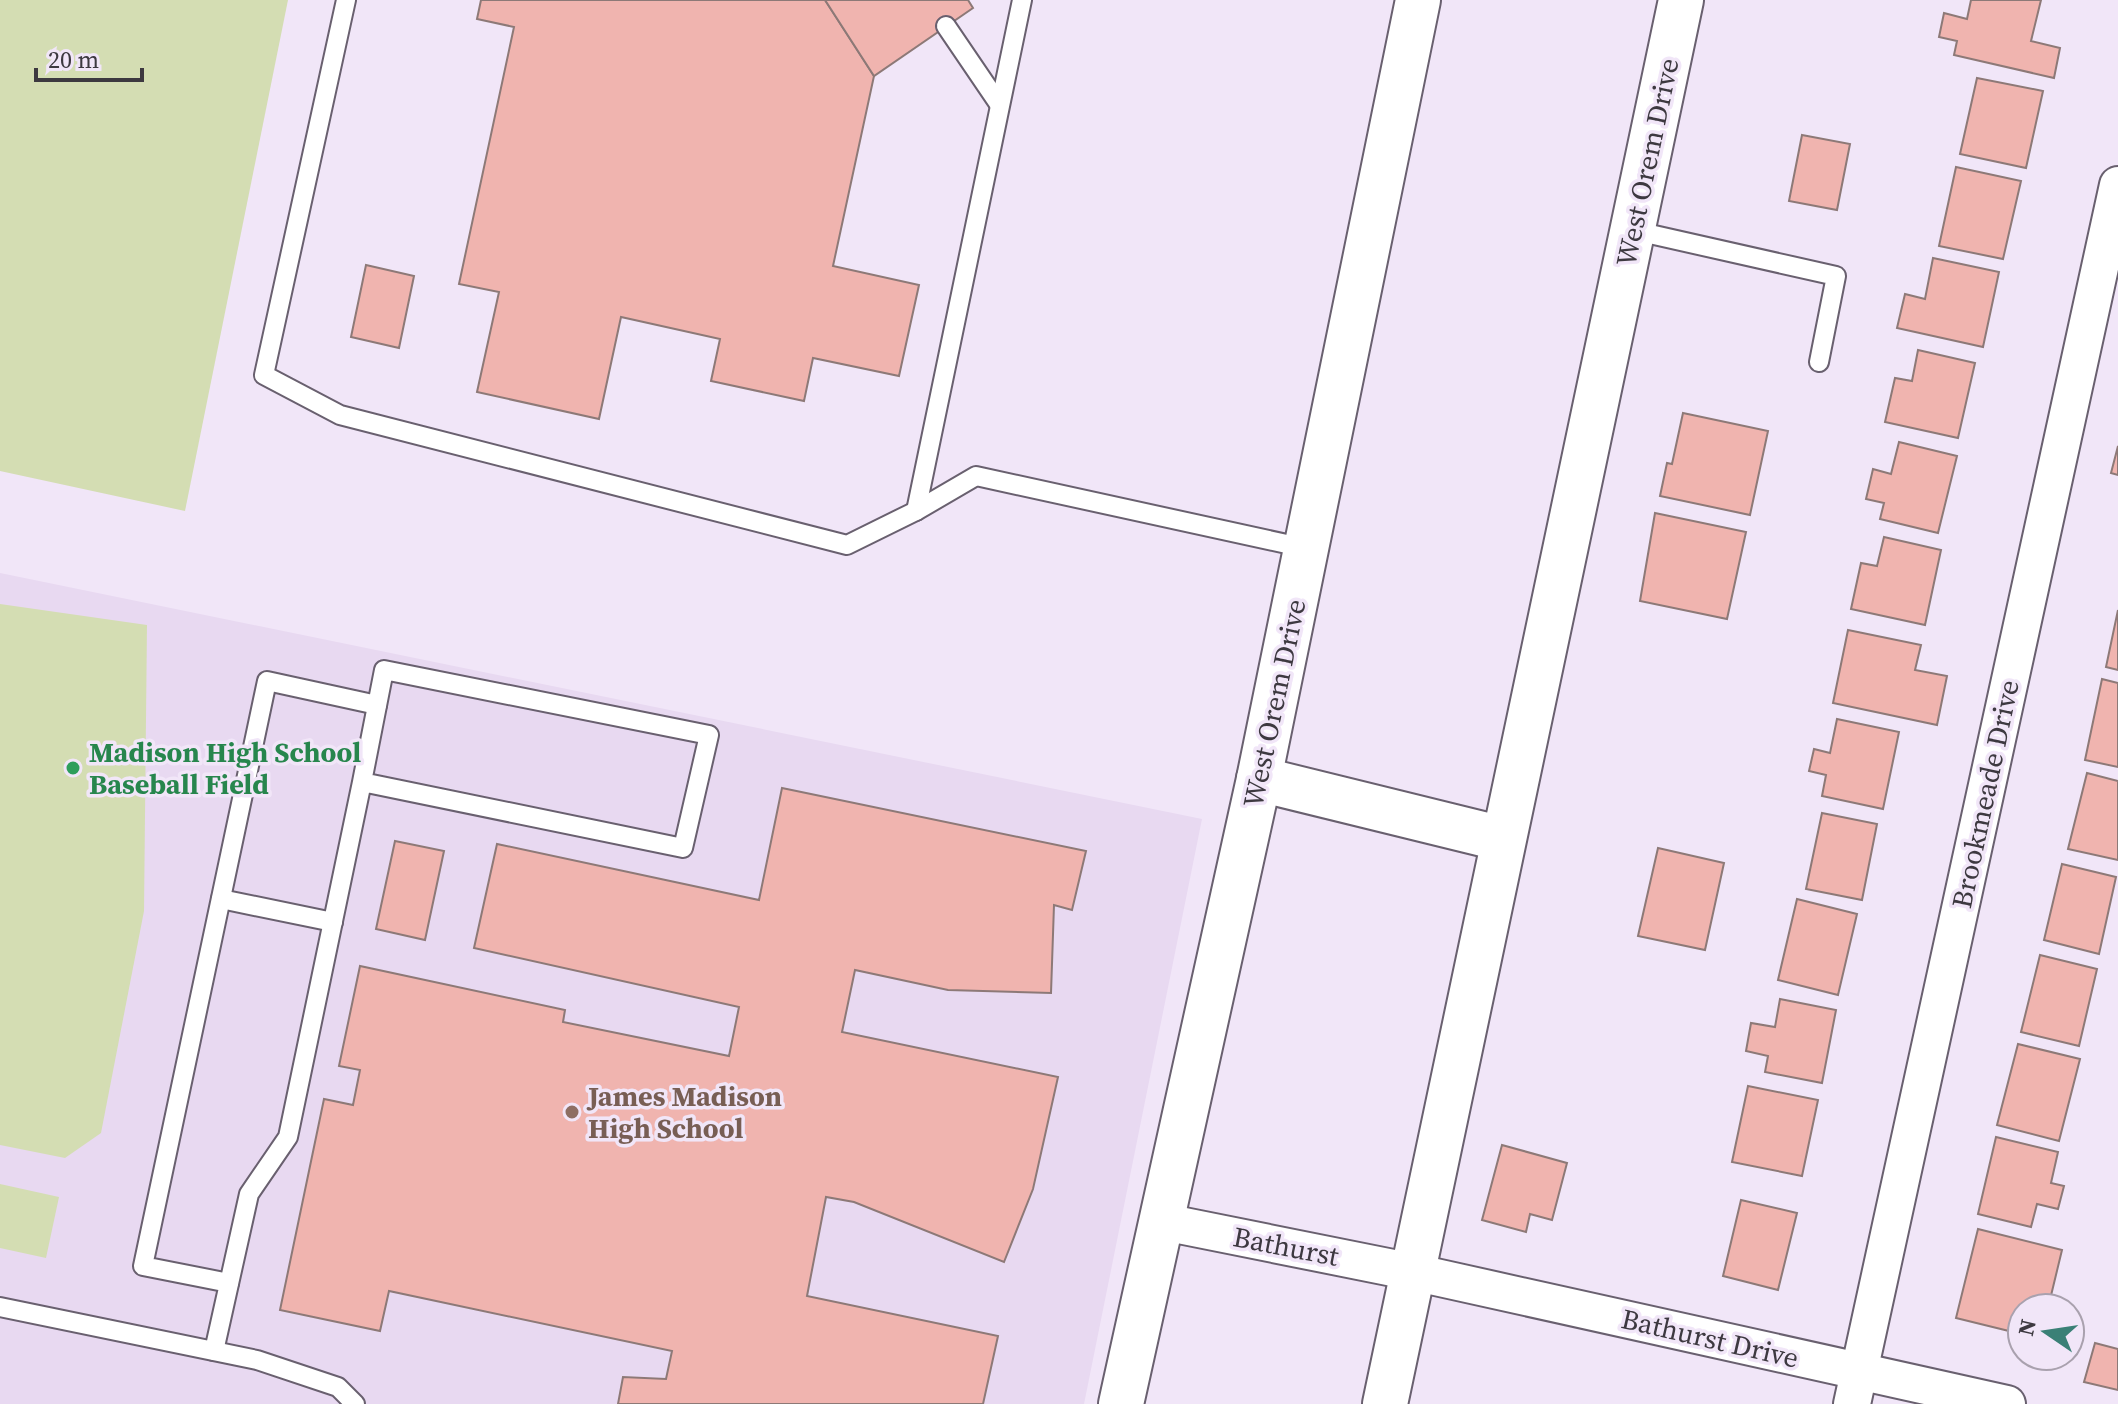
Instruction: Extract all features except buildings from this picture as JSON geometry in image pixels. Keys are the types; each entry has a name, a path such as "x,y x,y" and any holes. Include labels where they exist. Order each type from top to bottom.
{"main road":[{"name":"West Orem Drive","path":"1121,1404 1259,779 1418,0"},
{"name":"West Orem Drive","path":"1385,1404 1681,0"},
{"path":"1259,779 1503,839"}],"street":[{"name":"Brookmeade Drive","path":"1856,1388 2118,185"},
{"name":"Bathurst","path":"1159,1221 1413,1272"},
{"name":"Bathurst Drive","path":"1413,1272 1856,1388 2007,1404"}],"lane":[{"path":"346,0 264,375 340,415 847,545 916,511 976,476 1305,548"},
{"path":"916,511 1022,0"},
{"path":"946,26 999,104"},
{"path":"1632,230 1836,276 1819,362"},
{"path":"214,1351 249,1194 288,1137 384,670 709,735 683,848 362,782"},
{"path":"229,1283 143,1266 267,681 377,705"},
{"path":"221,899 333,922"},
{"path":"0,1307 257,1360 338,1387 355,1404"}],"shaded area":[{"name":"James Madison High School","path":"0,573 1202,819 1084,1404 0,1404"}],"green space":[{"path":"0,0 288,0 185,511 0,471"},
{"name":"Madison High School Baseball Field","path":"0,604 147,625 144,911 101,1133 65,1158 0,1145"},
{"path":"0,1184 59,1197 46,1258 0,1248"}],"place":[{"name":"Madison High School Baseball Field","path":"73,768"},
{"name":"James Madison High School","path":"572,1112"}]}
